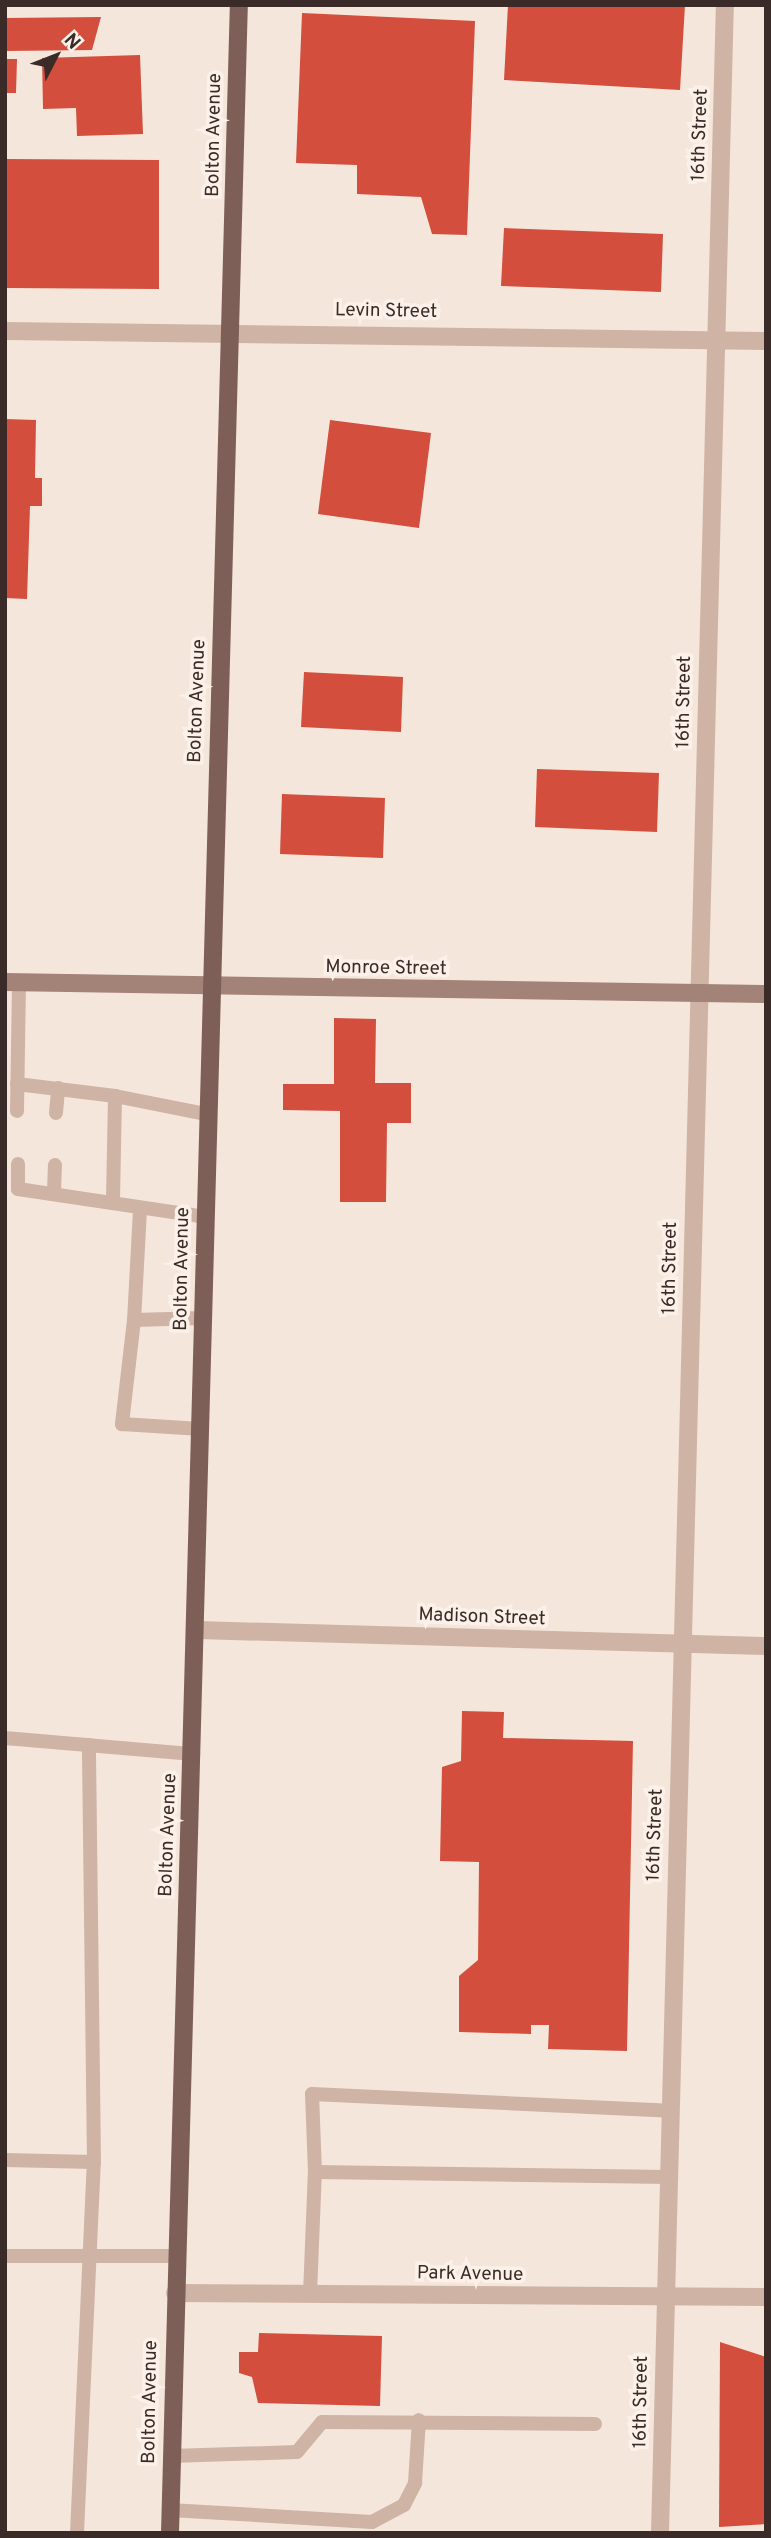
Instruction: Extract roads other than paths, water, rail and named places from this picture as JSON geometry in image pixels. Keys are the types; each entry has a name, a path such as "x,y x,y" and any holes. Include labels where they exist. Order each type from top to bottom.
{"main road":[{"name":"Bolton Avenue","path":"170,2533 176,2256 197,1630 209,989 232,331 239,5"},
{"name":"Monroe Street","path":"12,982 209,989 766,995"}],"street":[{"name":"16th Street","path":"660,2533 725,5"},
{"name":"Levin Street","path":"5,331 232,331 766,341"},
{"name":"Madison Street","path":"197,1630 766,1646"},
{"name":"Park Avenue","path":"175,2293 766,2297"}],"lane":[{"path":"12,982 18,1111"},
{"path":"17,1084 115,1096 206,1114"},
{"path":"56,1112 58,1088"},
{"path":"113,1203 115,1096"},
{"path":"18,1164 18,1189 54,1192 139,1210 205,1217"},
{"path":"54,1192 55,1165"},
{"path":"139,1210 134,1320 122,1424 201,1429"},
{"path":"134,1320 203,1318"},
{"path":"5,1738 193,1754"},
{"path":"76,2533 93,2162 89,1745"},
{"path":"310,2294 315,2172 312,2094 670,2111"},
{"path":"5,2160 93,2162"},
{"path":"315,2172 668,2177"},
{"path":"5,2256 176,2256"},
{"path":"171,2456 297,2452 322,2422 419,2420 595,2424"},
{"path":"170,2510 372,2522 404,2505 415,2483 419,2420"}]}
